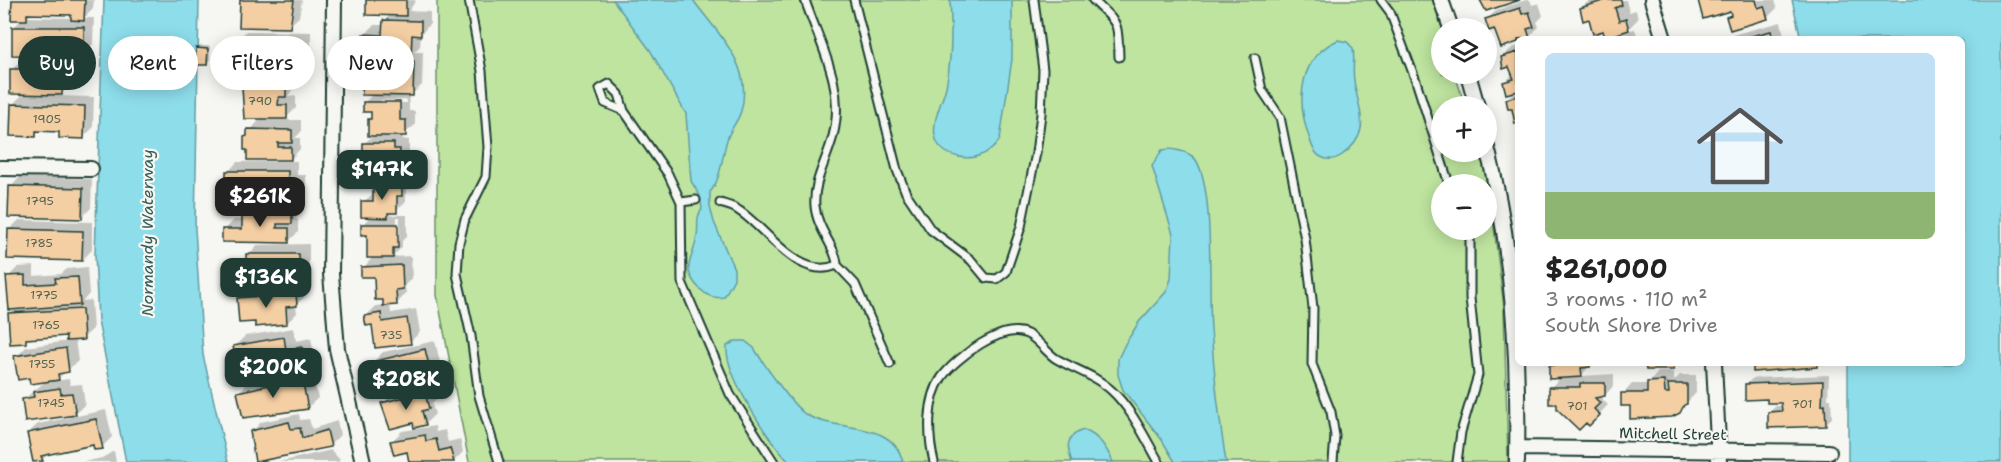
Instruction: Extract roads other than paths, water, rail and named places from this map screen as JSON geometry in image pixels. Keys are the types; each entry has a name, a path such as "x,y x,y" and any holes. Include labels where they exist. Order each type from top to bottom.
{"street":[{"path":"334,0 331,273 337,349 363,462"},
{"path":"1441,0 1447,18"},
{"path":"1652,0 1663,36"},
{"path":"1491,162 1514,306 1515,356"},
{"path":"0,168 91,169"},
{"path":"1515,366 1517,455"},
{"path":"1714,366 1719,456"},
{"name":"Mitchell Street","path":"1517,455 1719,456 1828,452"}],"lane":[{"path":"469,0 482,71 489,147 486,177 465,219 459,243 458,274 471,336 479,396 499,462"},
{"path":"805,0 826,53 838,111 833,137 816,185 815,205 818,225 837,257 837,265 855,284 890,364"},
{"path":"854,0 860,14 897,170 906,193 931,230 971,260 986,278 997,279 1006,272 1021,227 1041,114 1043,70 1034,0"},
{"path":"1093,0 1111,14 1118,29 1119,57"},
{"path":"1381,0 1390,12 1416,81 1446,174"},
{"path":"1255,58 1262,90 1280,117 1305,239 1313,308 1312,364 1331,412 1335,436 1333,462"},
{"path":"624,111 652,148 681,202 682,282 725,384 774,462"},
{"path":"681,202 696,200"},
{"path":"720,203 737,209 790,255 810,266 829,269 837,265"},
{"path":"1457,462 1461,432 1478,375 1470,298 1470,240"},
{"path":"934,462 928,436 933,401 942,378 979,345 1004,331 1027,333 1055,357 1111,389 1132,416 1159,462"}],"water":[{"name":"Normandy Waterway","path":"104,0 199,0 198,57 198,36 108,36 108,90 197,90 195,228 203,355 228,462 126,462 98,321 95,254"},
{"path":"613,0 693,0 722,37 738,64 744,94 741,111 728,136 719,174 710,192 710,207 714,222 734,269 734,279 724,297 717,298 705,293 693,281 690,274 689,263 702,209 700,196 691,181 686,114 650,50"},
{"path":"950,0 1012,0 1012,59 1000,139 990,151 975,157 963,158 945,151 937,142 934,130 946,87 949,65"},
{"path":"1792,0 2001,0 2001,462 1848,462 1848,366 1965,366 1965,36 1800,36"},
{"path":"1338,40 1347,42 1353,48 1353,76 1362,119 1358,137 1352,146 1340,156 1329,159 1318,155 1313,147 1304,120 1302,93 1304,80 1316,57 1325,47"},
{"path":"1171,149 1194,157 1202,174 1206,194 1210,242 1212,346 1226,462 1175,462 1162,440 1123,390 1118,375 1118,359 1125,344 1139,322 1166,292 1171,279 1173,234 1152,166 1162,150"},
{"path":"735,341 745,341 754,348 786,393 805,414 818,420 876,433 888,439 897,448 903,462 789,462 770,439 740,389 728,358 727,346"},
{"path":"1084,430 1102,443 1113,462 1072,462 1069,442 1074,435"}]}
